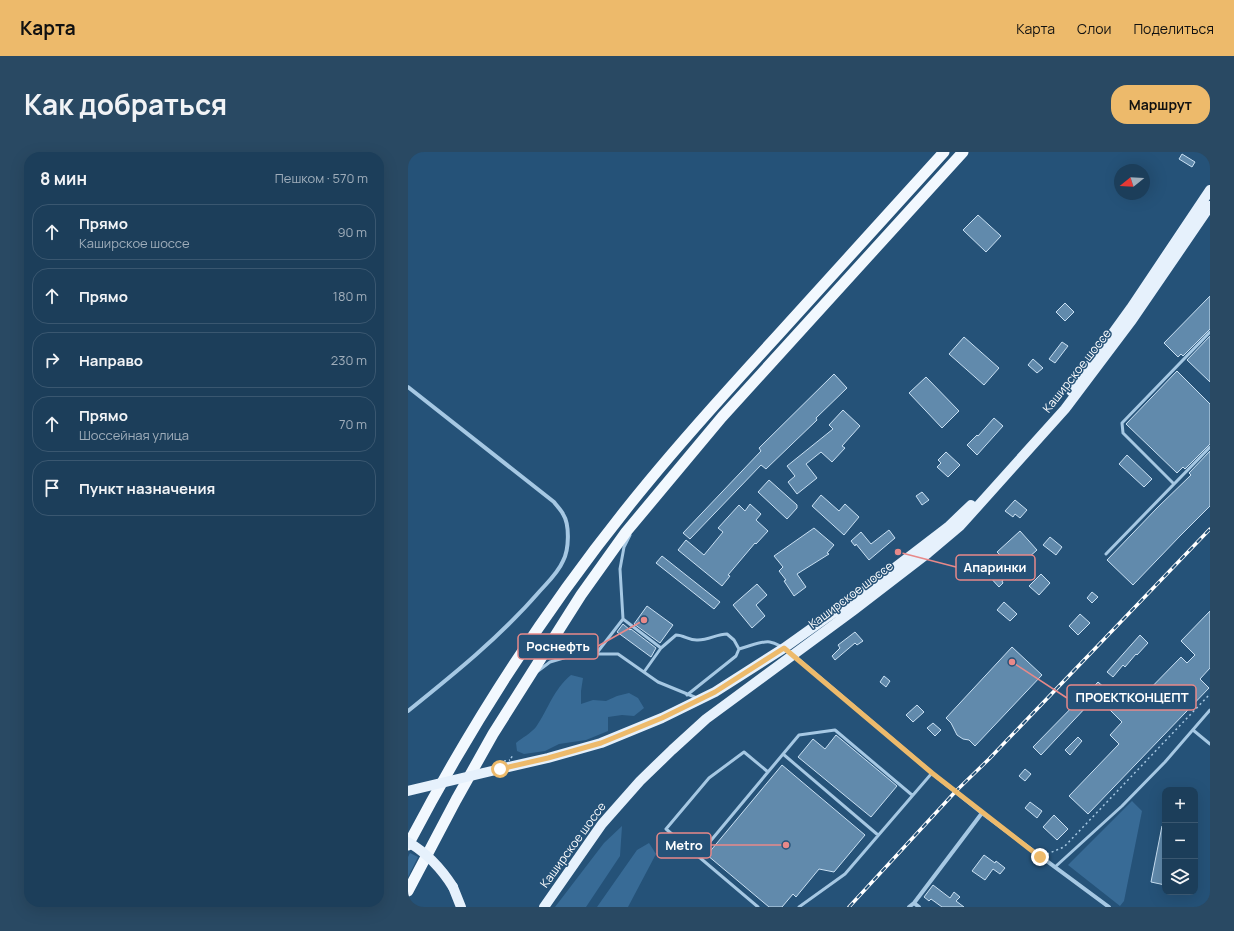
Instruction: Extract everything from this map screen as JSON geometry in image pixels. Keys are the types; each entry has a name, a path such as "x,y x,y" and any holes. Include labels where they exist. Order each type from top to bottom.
{"highway":[{"path":"408,845 446,775 516,662 611,528 649,480 713,406 944,152"},
{"path":"408,891 493,734 528,677 604,562 722,417 963,152"}],"main road":[{"name":"Каширское шоссе","path":"544,907 602,824 640,781 672,750 706,719 788,652 948,527 979,497 1028,445 1060,405 1131,308 1210,190"},
{"name":"Каширское шоссе","path":"788,652 928,553 960,526 1065,409 1132,320 1210,206"},
{"path":"408,791 548,758 601,743 662,718 715,692 788,652"},
{"path":"715,692 720,691 726,695 726,702 721,707"},
{"path":"408,842 424,852 443,873 453,887 461,907"}],"street":[{"path":"408,387 554,502 564,515 568,527 568,544 563,561 545,586 489,644 408,711"},
{"path":"788,652 982,813 1109,907"},
{"path":"909,907 914,903 982,813"},
{"path":"914,903 918,907"}],"lane":[{"path":"1174,484 1123,433 1122,423 1210,332"},
{"path":"1106,554 1210,447"},
{"path":"596,654 623,620 620,569 621,558 624,547 632,531 653,500"},
{"path":"623,620 661,648"},
{"path":"644,672 661,648 676,635 697,640 727,634 734,640 739,649"},
{"path":"687,695 736,656 739,649 765,641 775,642 788,652"},
{"path":"528,677 550,662 567,657 596,654 618,654 658,682 699,699"},
{"path":"1055,867 1122,806 1165,762 1210,710"},
{"path":"698,856 799,735 835,730 912,795"},
{"path":"1193,730 1210,744"},
{"path":"758,907 666,829 709,778 744,752 768,772"},
{"path":"783,754 878,835"},
{"path":"799,907 845,874 932,773"}],"path":[{"path":"1040,857 1064,847 1210,694"}],"shaded area":[{"path":"571,675 583,678 581,704 593,700 606,701 629,693 638,698 644,708 634,716 622,715 608,717 608,731 586,740 559,744 545,751 524,754 517,751 516,743 536,727 555,693"},
{"path":"1132,801 1142,811 1124,901 1120,906 1068,865"},
{"path":"622,826 620,856 586,907 555,907 604,843"},
{"path":"649,843 656,854 628,907 597,907 637,850"},
{"path":"410,853 418,857 408,877 408,857"}],"building":[{"path":"1182,154 1195,162 1192,167 1179,159"},
{"path":"978,215 1001,236 986,252 963,230"},
{"path":"1210,296 1210,329 1183,356 1181,354 1178,357 1164,343"},
{"path":"1065,303 1074,312 1065,321 1056,312"},
{"path":"1210,336 1210,382 1187,360"},
{"path":"964,337 999,368 984,385 949,354"},
{"path":"1062,342 1068,346 1055,363 1049,359"},
{"path":"1033,359 1043,368 1037,373 1028,365"},
{"path":"1177,371 1210,404 1210,444 1185,469 1183,467 1177,473 1126,424"},
{"path":"834,374 847,388 816,418 817,420 766,469 761,465 690,539 683,533 761,451 759,448"},
{"path":"926,377 959,411 942,428 909,393"},
{"path":"843,410 860,426 842,446 845,448 832,462 821,452 806,464 817,478 797,494 788,482 795,476 787,466 833,429 829,425"},
{"path":"994,418 1003,426 977,455 967,445 977,435 978,436"},
{"path":"1210,451 1210,506 1133,585 1107,560 1191,475 1189,473"},
{"path":"946,452 960,465 948,477 937,467 941,463 938,460"},
{"path":"1127,455 1152,479 1144,487 1119,464"},
{"path":"769,480 797,505 797,508 787,519 758,492"},
{"path":"922,492 929,500 922,505 916,496"},
{"path":"821,495 839,511 845,504 859,517 844,535 812,506"},
{"path":"1015,500 1027,510 1020,518 1015,514 1013,517 1005,511"},
{"path":"750,504 761,514 756,520 768,531 756,544 755,543 728,575 730,576 722,586 678,550 686,540 704,555 723,532 718,528 739,505 745,511"},
{"path":"814,528 834,545 827,553 829,554 797,574 806,587 794,596 784,581 786,580 779,571 783,567 774,556"},
{"path":"889,530 895,538 869,560 856,544 855,546 851,541 861,532 871,544"},
{"path":"1020,531 1037,550 1002,581 1003,583 999,587 987,574 993,568 991,566 1002,557 997,552"},
{"path":"1050,537 1062,547 1056,555 1043,545"},
{"path":"662,556 720,602 714,609 656,563"},
{"path":"1041,574 1050,583 1039,595 1029,586"},
{"path":"757,584 767,595 756,605 765,616 752,628 733,605"},
{"path":"1092,592 1098,597 1092,603 1087,598"},
{"path":"1004,602 1017,614 1010,621 997,610"},
{"path":"647,606 673,625 660,643 634,624"},
{"path":"1210,611 1210,668 1200,679 1209,688 1088,814 1069,796 1119,744 1110,735 1122,722 1108,708 1124,690 1137,702 1181,657 1187,663 1195,655 1181,641"},
{"path":"1080,614 1090,623 1078,635 1069,626"},
{"path":"623,624 656,648 651,657 617,632"},
{"path":"855,632 863,641 857,645 855,643 835,660 832,656 840,648 838,645"},
{"path":"1140,635 1148,643 1125,667 1123,665 1113,677 1107,672"},
{"path":"1012,647 1042,675 975,746 969,740 963,739 957,735 951,723 946,718"},
{"path":"884,676 890,681 886,687 880,682"},
{"path":"1098,682 1106,689 1101,695 1098,692 1089,704 1041,755 1033,747"},
{"path":"917,705 924,712 913,722 906,715"},
{"path":"933,723 941,730 935,736 927,728"},
{"path":"836,735 897,786 871,817 798,757 813,739 825,749"},
{"path":"1078,737 1082,741 1070,755 1065,750"},
{"path":"782,765 865,835 834,872 819,869 796,897 793,894 782,907 769,907 707,855"},
{"path":"1025,769 1031,774 1025,781 1019,776"},
{"path":"1030,802 1042,811 1037,818 1025,808"},
{"path":"1054,815 1068,829 1057,840 1043,827"},
{"path":"1162,826 1162,884 1151,882"},
{"path":"984,855 995,863 996,861 1005,868 1000,874 993,869 985,880 972,871"},
{"path":"933,885 950,898 954,892 960,897 956,901 964,907 942,907 931,899 929,901 924,897"}],"railway":[{"path":"849,907 956,791 989,759 1210,529"}],"place":[{"name":"Апаринки","path":"898,552"},
{"name":"Роснефть","path":"644,620"},
{"name":"ПРОЕКТКОНЦЕПТ","path":"1012,662"},
{"name":"Metro","path":"786,845"}],"route":[{"path":"500,769 548,758 601,743 662,718 715,692 784,648 932,773 1040,857"}]}
